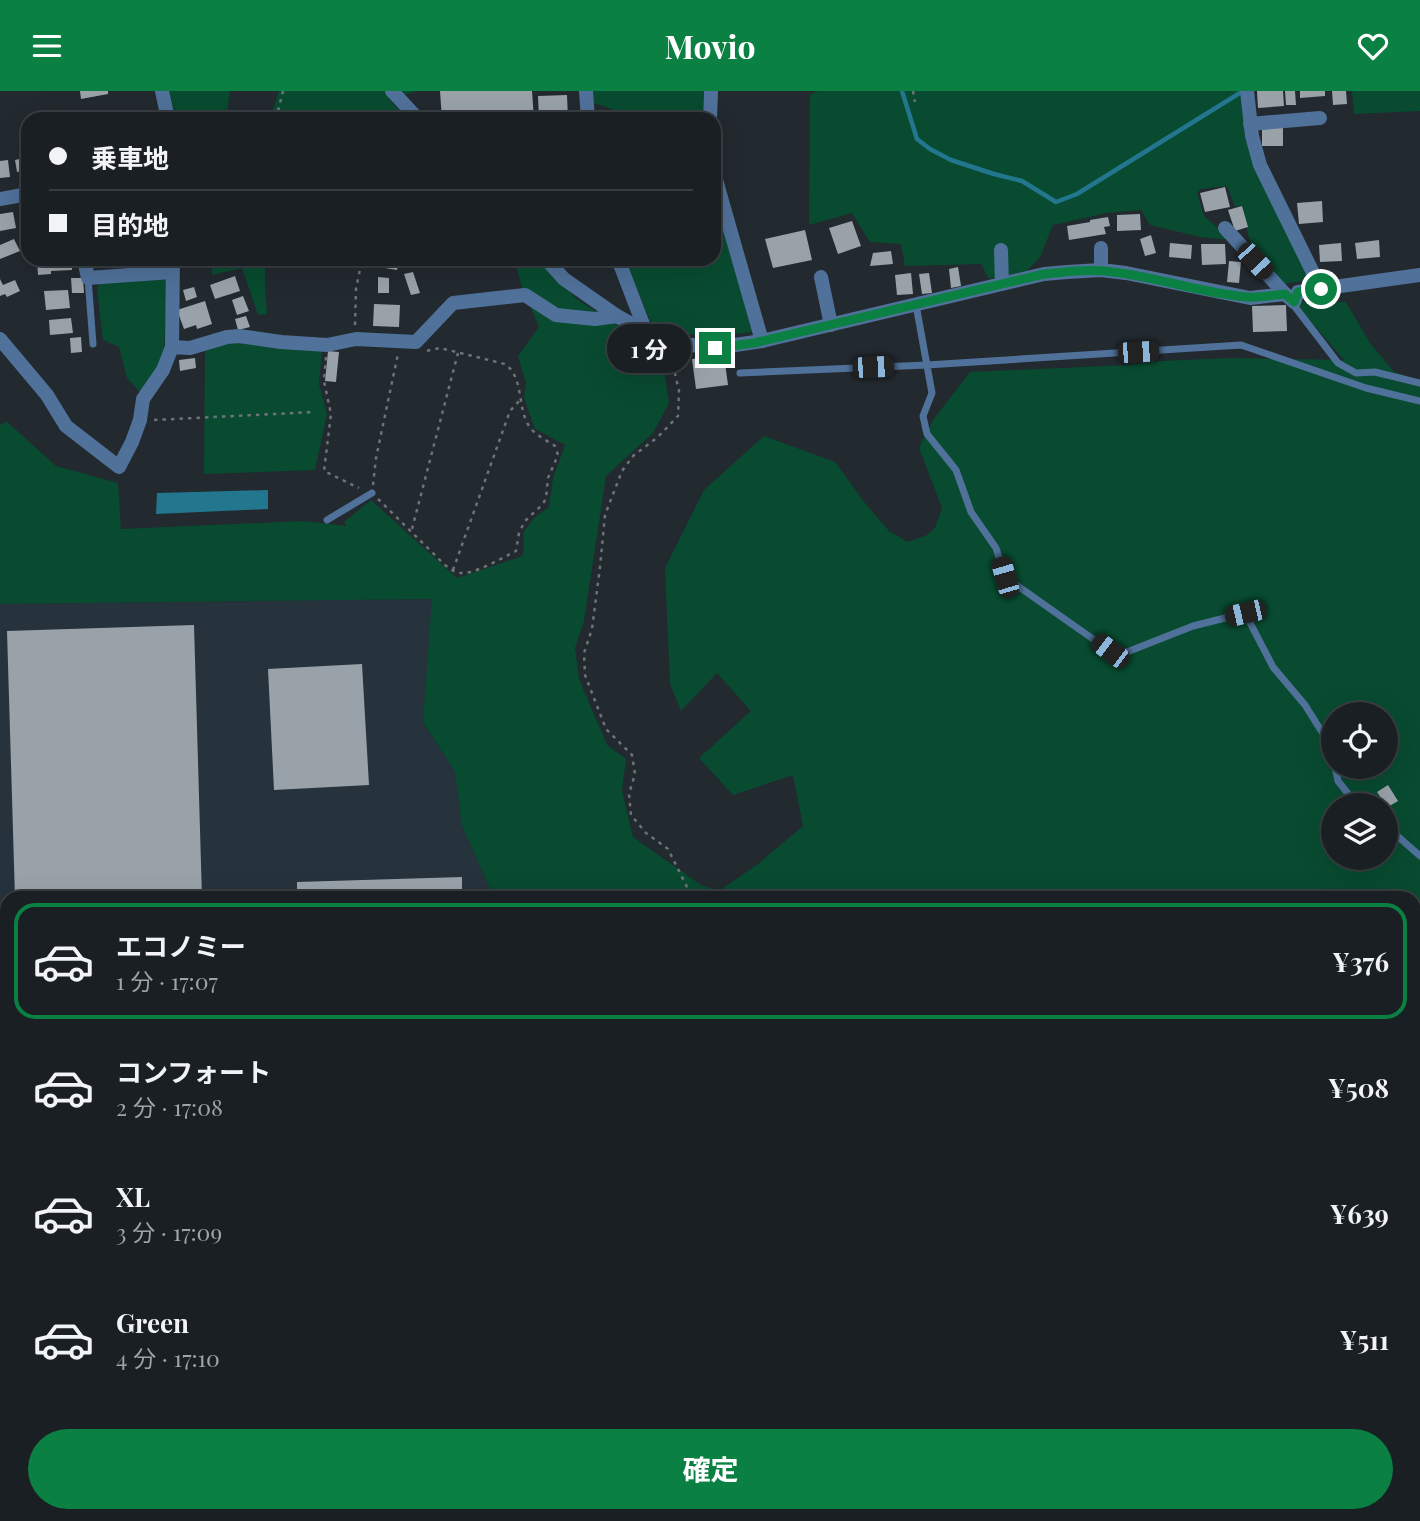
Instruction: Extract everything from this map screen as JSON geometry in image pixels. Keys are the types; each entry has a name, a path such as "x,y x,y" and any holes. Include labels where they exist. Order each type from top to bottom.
{"street":[{"path":"162,91 166,112"},
{"path":"392,91 412,112"},
{"path":"586,91 588,112"},
{"path":"710,112 711,91"},
{"path":"1247,91 1252,136 1260,165 1321,289"},
{"path":"1250,124 1320,118"},
{"path":"0,199 21,195"},
{"path":"721,198 762,341"},
{"path":"1225,228 1294,302 1298,292 1420,275"},
{"path":"1101,248 1101,270"},
{"path":"1001,250 1002,284"},
{"path":"0,339 47,395 66,425 118,467 132,442 140,420 143,399 163,370 172,347 173,266 88,278 85,266"},
{"path":"552,266 564,279 617,316 646,332 669,342 715,348 762,341 1044,274 1101,270 1250,297 1285,294"},
{"path":"621,266 646,332"},
{"path":"821,277 831,325"},
{"path":"172,347 190,348 239,336 327,345 356,339 416,342 453,303 524,295 556,315 595,319 617,316"}],"lane":[{"path":"88,278 93,344"},
{"path":"1285,294 1338,363 1356,373 1375,372 1420,383"},
{"path":"916,305 932,393 923,416 927,434 956,470 971,512 996,548 1005,577 1110,651 1126,652 1193,626 1245,613 1273,667 1305,705 1321,731"},
{"path":"740,373 927,365 1241,345 1366,388 1420,401"},
{"path":"327,520 372,493"},
{"path":"1398,837 1420,856"}],"path":[{"path":"278,112 283,91"},
{"path":"913,91 915,101"},
{"path":"356,339 356,289 361,266"},
{"path":"669,342 679,391 678,416 658,437 633,456 622,471 605,515 592,629 584,653 585,675 606,729 632,755 635,774 629,794 631,815 646,833 668,849 690,891"},
{"path":"327,345 324,381 331,414 324,471 372,493 453,571 473,571 516,551 519,533 525,521 546,498 548,478 558,455 555,446 534,433 527,423 511,368 505,364 440,348 416,353"},
{"path":"372,493 376,458 398,353 407,353"},
{"path":"411,530 458,353"},
{"path":"453,571 510,411 521,399"},
{"path":"140,420 314,412"}],"shaded area":[{"path":"433,599 423,722 455,772 462,826 491,891 0,891 0,604"}],"green space":[{"path":"169,91 230,91 227,112 174,112"},
{"path":"279,91 417,91 389,99 401,112 272,112"},
{"path":"591,91 704,91 702,112 620,112 591,102"},
{"path":"817,91 1247,91 1252,136 1311,280 1281,284 1252,253 1242,205 1235,207 1227,186 1201,189 1197,193 1204,216 1232,240 1200,237 1150,225 1141,210 1107,213 1053,225 1040,257 1026,272 989,279 981,264 905,266 901,244 870,242 852,213 809,225 810,95"},
{"path":"1352,91 1420,91 1420,111 1354,114"},
{"path":"721,220 752,332 723,335 674,334 650,321 628,266 721,266"},
{"path":"211,266 265,266 267,314 258,315 242,268 212,275"},
{"path":"516,266 544,266 578,300 640,339 662,357 669,403 653,433 606,476 584,621 575,648 579,679 607,745 626,759 622,791 633,837 701,885 719,891 491,891 462,826 455,772 423,722 432,599 0,604 0,425 6,421 56,466 118,483 121,529 304,521 347,526 344,522 371,500 457,578 523,556 524,531 535,517 549,507 553,478 565,445 535,429 524,398 526,383 518,356 539,327"},
{"path":"167,279 164,352 152,378 141,393 127,378 119,347 103,340 97,290 99,284"},
{"path":"1294,302 1346,302 1370,343 1394,372 1420,381 1420,891 719,891 758,864 803,826 793,775 733,795 699,758 751,711 717,673 681,711 670,684 665,568 704,490 764,436 835,462 889,531 908,542 927,535 935,528 942,508 919,448 933,420 970,372 1231,358 1344,360"},
{"path":"237,339 322,350 319,384 327,414 315,470 204,474 205,349"}],"water":[{"path":"268,490 268,509 156,514 157,493"}],"building":[{"path":"80,91 108,91 108,94 81,99"},
{"path":"440,91 532,91 534,112 442,112"},
{"path":"1257,91 1283,91 1284,106 1258,108"},
{"path":"1285,91 1295,91 1296,105 1286,105"},
{"path":"1300,91 1325,91 1325,96 1300,98"},
{"path":"1332,91 1346,91 1347,104 1333,105"},
{"path":"567,95 568,112 539,112 538,96"},
{"path":"1283,126 1283,146 1262,146 1262,127"},
{"path":"21,159 21,171 17,172 15,160"},
{"path":"8,160 10,177 0,178 0,161"},
{"path":"1225,187 1230,207 1205,212 1200,193"},
{"path":"1322,201 1323,222 1299,224 1297,203"},
{"path":"1242,206 1248,227 1235,231 1228,210"},
{"path":"13,212 16,228 0,231 0,214"},
{"path":"1140,214 1141,230 1117,231 1117,215"},
{"path":"1108,217 1110,226 1104,227 1106,234 1069,240 1067,226"},
{"path":"852,221 861,246 838,254 829,228"},
{"path":"805,230 812,260 773,268 765,239"},
{"path":"1151,235 1156,253 1145,256 1140,239"},
{"path":"14,239 20,251 0,259 0,245"},
{"path":"1379,240 1380,257 1357,259 1355,243"},
{"path":"1170,243 1192,245 1191,259 1169,257"},
{"path":"1341,243 1342,261 1320,262 1319,245"},
{"path":"1201,244 1225,244 1226,264 1202,265"},
{"path":"891,251 893,264 870,266 873,253"},
{"path":"1229,261 1241,262 1239,283 1227,282"},
{"path":"37,266 72,266 72,270 38,275"},
{"path":"379,266 398,266 397,270"},
{"path":"958,267 961,286 951,288 949,269"},
{"path":"413,272 420,293 411,295 404,274"},
{"path":"911,273 913,294 897,295 895,275"},
{"path":"929,273 932,293 922,294 919,274"},
{"path":"235,276 240,291 215,299 210,285"},
{"path":"378,277 389,278 389,293 378,293"},
{"path":"71,278 83,278 84,293 72,293"},
{"path":"0,279 3,285 15,280 20,291 7,297 5,294 0,296"},
{"path":"194,287 197,297 186,301 183,290"},
{"path":"68,290 70,308 46,310 44,291"},
{"path":"243,296 249,311 237,315 232,300"},
{"path":"205,301 212,324 197,329 196,325 184,329 177,310"},
{"path":"374,304 400,305 399,327 373,326"},
{"path":"1286,305 1287,331 1253,332 1252,306"},
{"path":"246,316 250,327 238,330 235,319"},
{"path":"71,318 73,333 50,335 49,320"},
{"path":"81,337 82,352 71,353 70,338"},
{"path":"328,351 339,352 336,382 325,381"},
{"path":"724,355 728,385 696,389 692,359"},
{"path":"195,358 196,368 180,371 179,360"},
{"path":"194,625 202,891 15,891 7,631"},
{"path":"362,664 369,785 274,790 268,669"},
{"path":"1388,785 1393,793 1378,793"},
{"path":"462,877 462,891 297,891 297,882"}],"waterway":[{"path":"902,91 917,139 930,149 951,160 1022,181 1056,202 1077,194 1243,91"}],"route":[{"path":"715,348 754,343 1044,274 1101,270 1250,297 1285,294 1294,302 1298,292 1321,289"}]}
